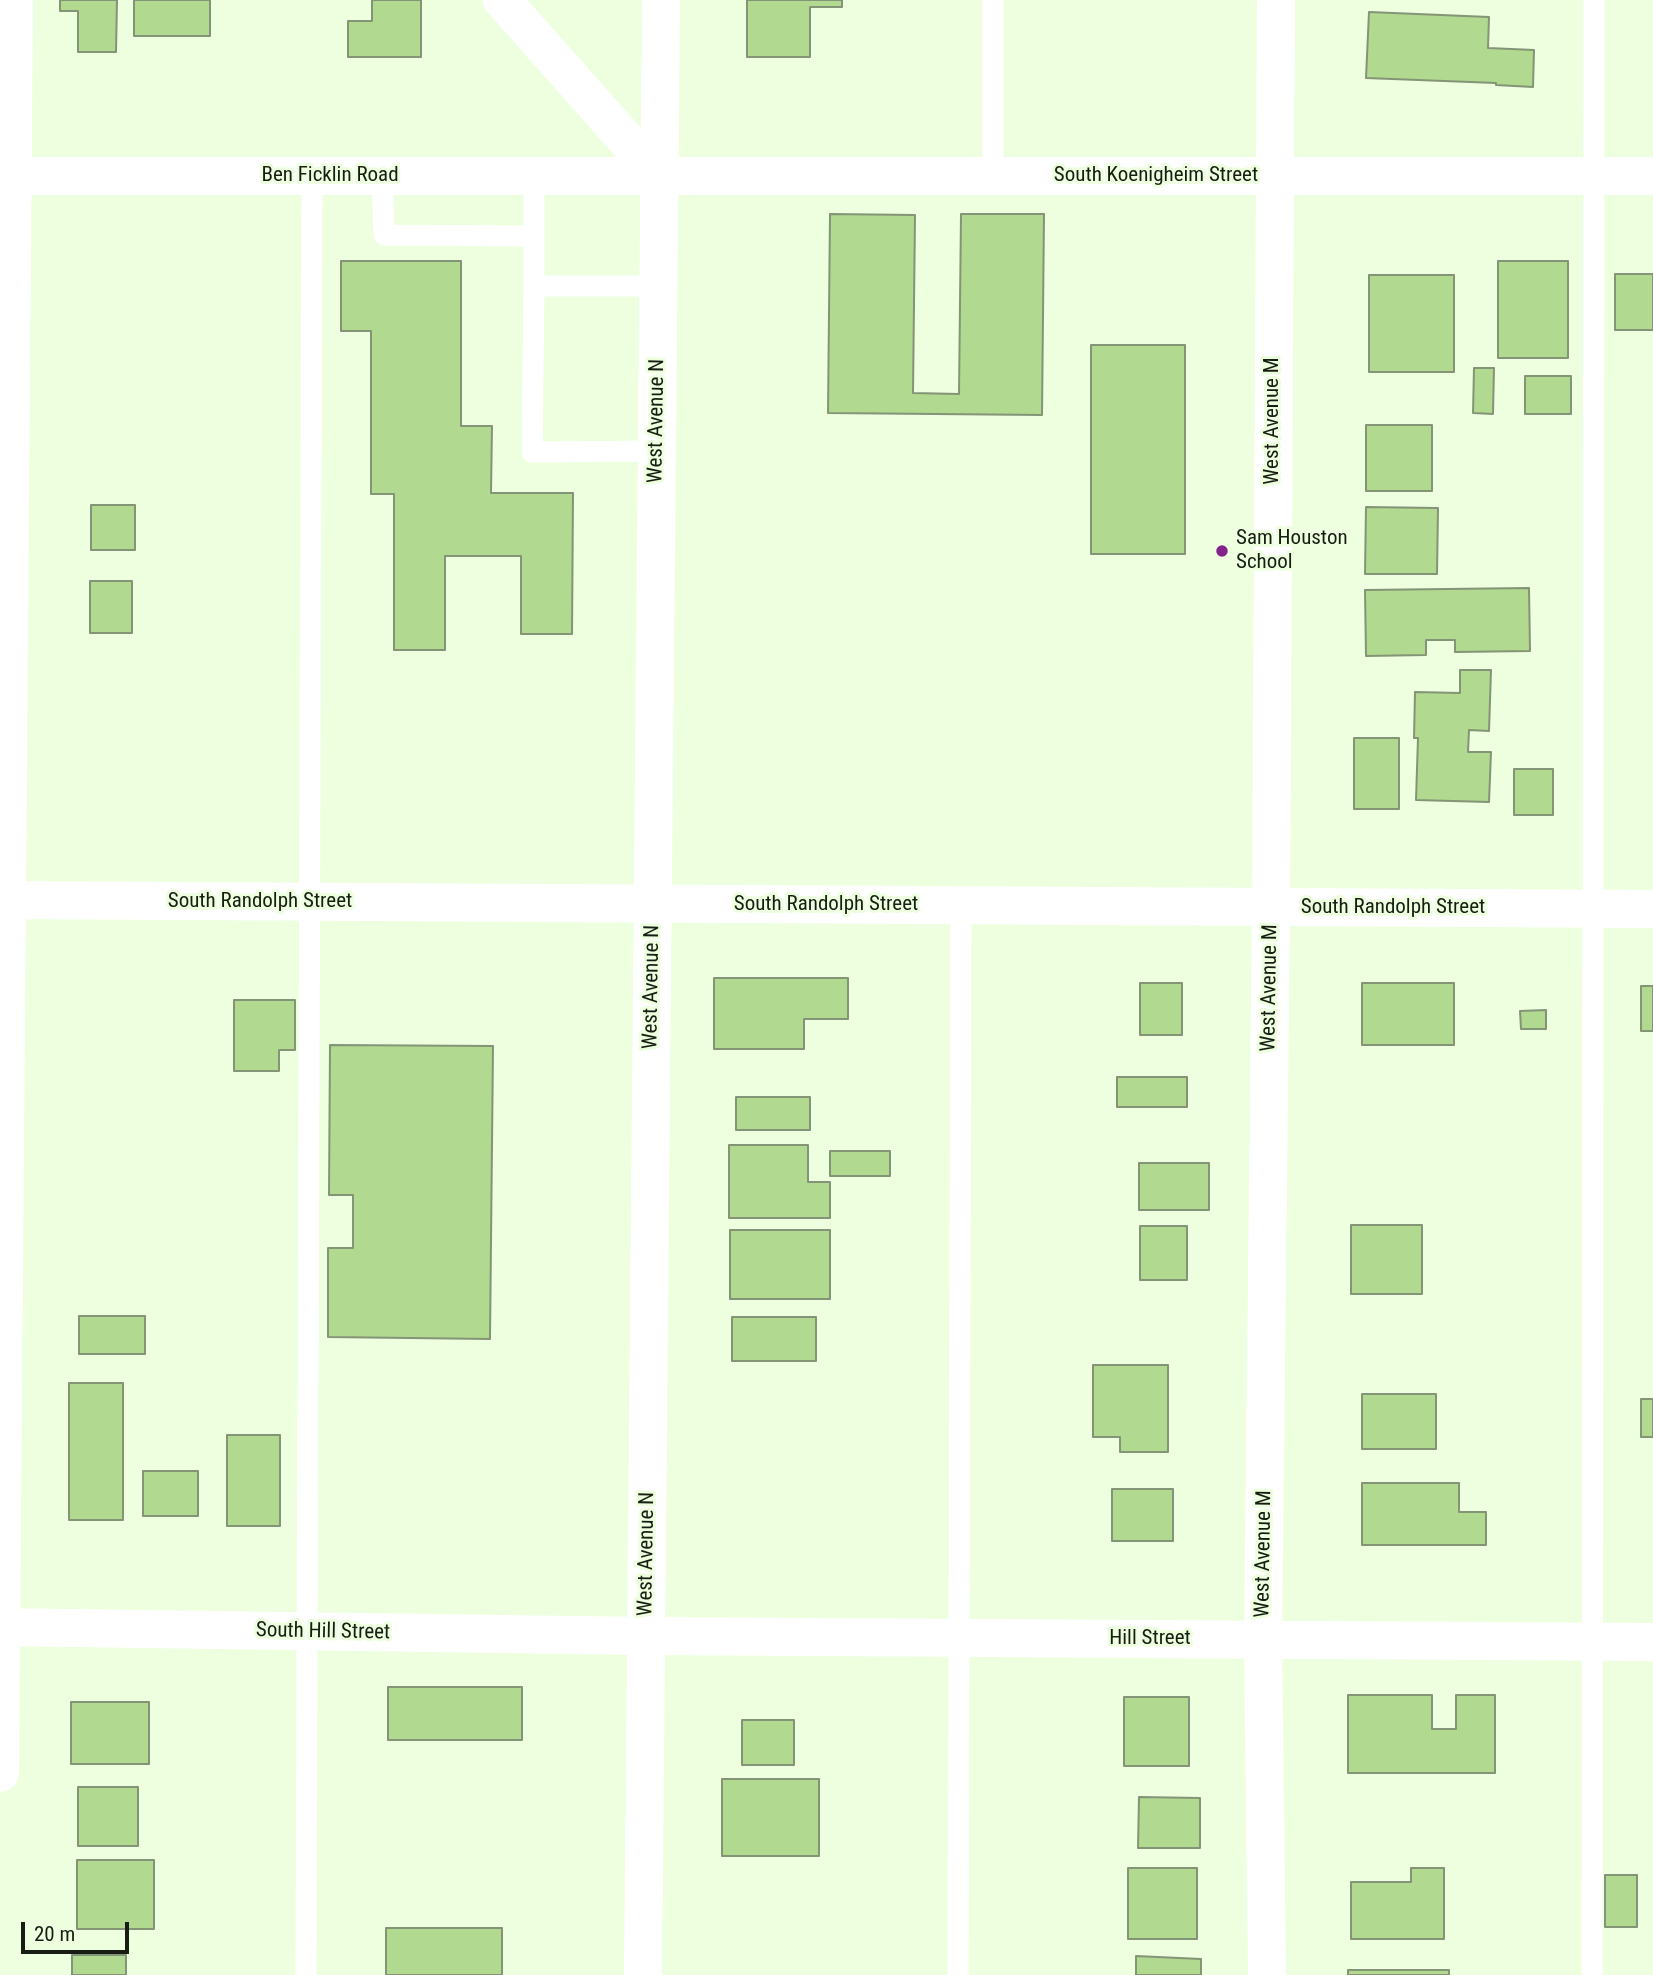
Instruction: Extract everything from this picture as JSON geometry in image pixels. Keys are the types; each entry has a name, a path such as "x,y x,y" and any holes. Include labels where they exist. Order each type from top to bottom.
{"street":[{"path":"0,1773 6,176 14,0"},
{"path":"502,0 659,177"},
{"name":"West Avenue N","path":"643,1975 661,0"},
{"name":"West Avenue M","path":"1267,1975 1263,1640 1271,908 1276,0"},
{"name":"Ben Ficklin Road","path":"6,176 659,177"},
{"name":"South Koenigheim Street","path":"659,177 1653,176"},
{"name":"South Randolph Street","path":"4,900 1653,909"},
{"name":"South Hill Street","path":"1,1628 646,1636"},
{"name":"Hill Street","path":"646,1636 1653,1642"}],"lane":[{"path":"993,0 993,176"},
{"path":"1592,1975 1594,0"},
{"path":"306,1975 312,176"},
{"path":"382,176 384,235 534,236"},
{"path":"534,177 532,452 657,451"},
{"path":"534,286 659,286"},
{"path":"958,1975 961,905"}],"building":[{"path":"60,0 117,0 116,52 78,52 78,11 60,11"},
{"path":"134,0 210,0 210,36 134,36"},
{"path":"372,0 421,0 421,57 348,57 348,21 372,21"},
{"path":"747,0 842,0 842,7 810,7 810,57 747,57"},
{"path":"1369,12 1489,17 1488,48 1534,50 1533,87 1366,78"},
{"path":"830,214 915,215 913,393 959,394 961,214 1044,214 1042,415 828,413"},
{"path":"341,261 461,261 461,426 492,426 491,493 573,493 572,634 521,634 521,556 445,556 445,650 394,650 394,494 371,494 371,331 341,331"},
{"path":"1498,261 1568,261 1568,358 1498,358"},
{"path":"1615,274 1653,274 1653,330 1615,330"},
{"path":"1369,275 1454,275 1454,372 1369,372"},
{"path":"1091,345 1185,345 1185,554 1091,554"},
{"path":"1474,368 1494,368 1493,414 1473,413"},
{"path":"1525,376 1571,376 1571,414 1525,414"},
{"path":"1366,425 1432,425 1432,491 1366,491"},
{"path":"91,505 135,505 135,550 91,550"},
{"path":"1366,507 1438,508 1437,574 1365,574"},
{"path":"90,581 132,581 132,633 90,633"},
{"path":"1529,588 1530,651 1455,652 1455,640 1426,640 1426,655 1366,656 1365,590"},
{"path":"1460,670 1491,670 1489,731 1469,730 1468,752 1491,752 1489,802 1416,800 1418,738 1414,738 1415,692 1460,693"},
{"path":"1354,738 1399,738 1399,809 1354,809"},
{"path":"1514,769 1553,769 1553,815 1514,815"},
{"path":"714,978 848,978 848,1019 804,1019 804,1049 714,1049"},
{"path":"1140,983 1182,983 1182,1035 1140,1035"},
{"path":"1362,983 1454,983 1454,1045 1362,1045"},
{"path":"1641,986 1653,986 1653,1031 1641,1031"},
{"path":"234,1000 295,1000 295,1050 279,1050 279,1071 234,1071"},
{"path":"1546,1010 1546,1029 1521,1029 1520,1011"},
{"path":"330,1045 493,1046 490,1339 328,1337 328,1248 353,1248 353,1195 329,1195"},
{"path":"1117,1077 1187,1077 1187,1107 1117,1107"},
{"path":"736,1097 810,1097 810,1130 736,1130"},
{"path":"729,1145 808,1145 808,1182 830,1182 830,1218 729,1218"},
{"path":"830,1151 890,1151 890,1176 830,1176"},
{"path":"1139,1163 1209,1163 1209,1210 1139,1210"},
{"path":"1351,1225 1422,1225 1422,1294 1351,1294"},
{"path":"1140,1226 1187,1226 1187,1280 1140,1280"},
{"path":"730,1230 830,1230 830,1299 730,1299"},
{"path":"79,1316 145,1316 145,1354 79,1354"},
{"path":"732,1317 816,1317 816,1361 732,1361"},
{"path":"1093,1365 1168,1365 1168,1452 1120,1452 1120,1437 1093,1437"},
{"path":"69,1383 123,1383 123,1520 69,1520"},
{"path":"1362,1394 1436,1394 1436,1449 1362,1449"},
{"path":"1641,1399 1653,1399 1653,1437 1641,1437"},
{"path":"227,1435 280,1435 280,1526 227,1526"},
{"path":"143,1471 198,1471 198,1516 143,1516"},
{"path":"1362,1483 1459,1483 1459,1512 1486,1512 1486,1545 1362,1545"},
{"path":"1112,1489 1173,1489 1173,1541 1112,1541"},
{"path":"388,1687 522,1687 522,1740 388,1740"},
{"path":"1348,1695 1432,1695 1432,1729 1456,1729 1456,1695 1495,1695 1495,1773 1348,1773"},
{"path":"1124,1697 1189,1697 1189,1766 1124,1766"},
{"path":"71,1702 149,1702 149,1764 71,1764"},
{"path":"742,1720 794,1720 794,1765 742,1765"},
{"path":"722,1779 819,1779 819,1856 722,1856"},
{"path":"78,1787 138,1787 138,1846 78,1846"},
{"path":"1139,1797 1200,1798 1200,1848 1138,1848"},
{"path":"77,1860 154,1860 154,1929 77,1929"},
{"path":"1128,1868 1197,1868 1197,1939 1128,1939"},
{"path":"1411,1868 1444,1868 1444,1939 1351,1939 1351,1882 1411,1882"},
{"path":"1605,1875 1637,1875 1637,1927 1605,1927"},
{"path":"386,1928 502,1928 502,1975 386,1975"},
{"path":"72,1955 126,1955 126,1975 72,1975"},
{"path":"1136,1956 1201,1959 1201,1975 1136,1975"},
{"path":"1348,1970 1449,1970 1449,1975 1348,1975"}],"place":[{"name":"Sam Houston School","path":"1222,551"}]}
